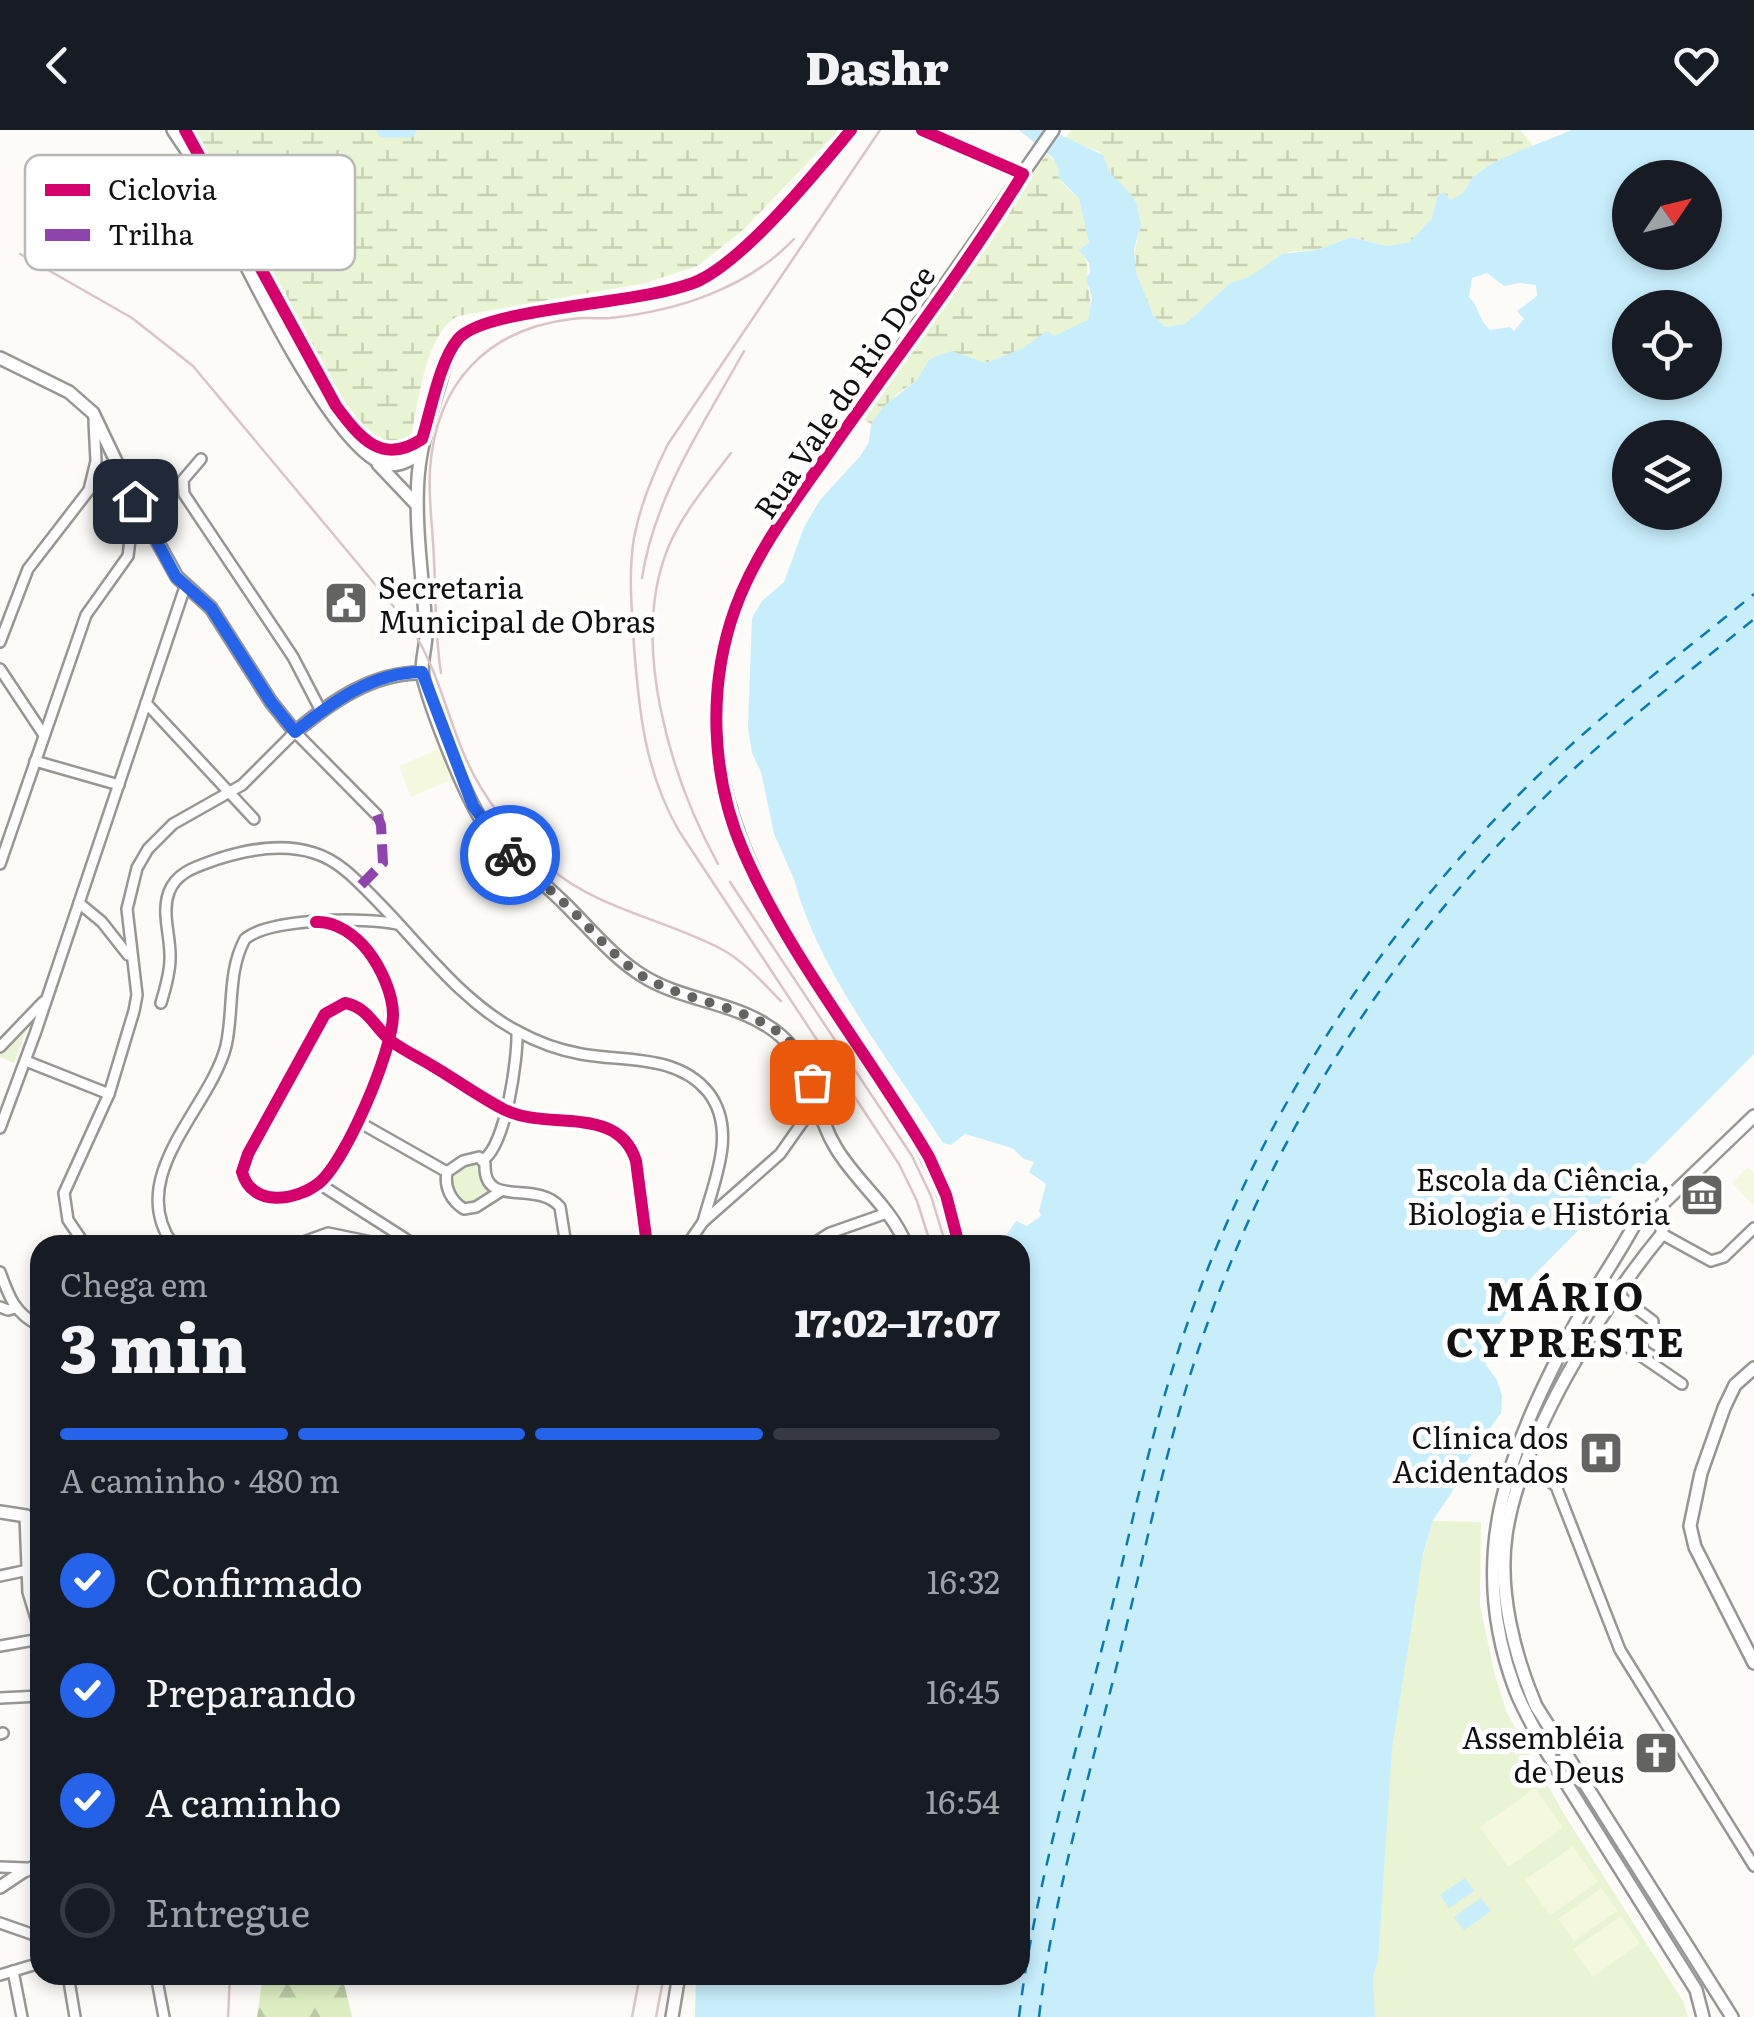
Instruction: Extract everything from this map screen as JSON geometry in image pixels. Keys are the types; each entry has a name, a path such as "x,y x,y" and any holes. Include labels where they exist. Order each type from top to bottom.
{"street":[{"path":"174,130 190,155"},
{"path":"184,130 198,155"},
{"path":"851,130 776,215 726,262 699,280 644,296 494,321 466,331 450,352 418,456 416,496 426,634 422,672 483,823 514,859 635,971 662,986 747,1014 775,1031 806,1064 816,1103 835,1147 888,1213 900,1235"},
{"path":"922,130 1022,174"},
{"name":"Rua Vale do Rio Doce","path":"957,1235 946,1196 923,1147 801,957 743,850 728,808 717,753 719,696 730,623 762,555 800,494 1053,130"},
{"path":"251,270 321,402 368,454 416,496"},
{"path":"261,270 336,406 366,439 384,451 416,496"},
{"path":"4,362 69,392 93,414 176,577 211,608 271,702 295,732 377,815"},
{"path":"0,642 1,627 28,569 89,490 96,461 93,414"},
{"path":"384,451 402,451 422,439"},
{"path":"368,454 396,465 418,456"},
{"path":"200,459 183,480 184,494 294,657 321,711"},
{"path":"0,864 86,615 128,556 135,501"},
{"path":"0,1128 186,587"},
{"path":"0,669 44,735"},
{"path":"78,1235 68,1220 64,1193 109,1094 134,1011 127,909 137,868 148,849 173,824 249,778 321,711 379,680 402,672 422,672"},
{"path":"146,702 254,820"},
{"path":"36,761 119,785"},
{"path":"162,1004 170,962 165,913 170,890 188,871 234,854 284,848 324,857 353,877 472,999 517,1031 569,1051 670,1066 703,1086 717,1108 724,1131 703,1222"},
{"path":"78,903 114,936 134,970"},
{"path":"169,1235 160,1219 161,1181 181,1130 217,1071 241,946 256,932 323,922 358,919 400,924"},
{"path":"323,922 348,932 374,960 391,997 391,1041 357,1121 328,1173 318,1183 289,1197 272,1198 246,1183 244,1164 316,1028 331,1008 345,1003 358,1006 391,1041 506,1110 542,1121 604,1126 620,1133 636,1161 646,1235"},
{"path":"0,1047 46,1000"},
{"path":"483,1160 492,1152 506,1110 517,1031"},
{"path":"26,1061 109,1094"},
{"path":"694,1235 703,1222 780,1154 816,1103"},
{"path":"1732,2017 1612,1826 1516,1690 1502,1640 1492,1557 1496,1516 1511,1460 1570,1332 1642,1216 1652,1214 1754,1116"},
{"path":"357,1121 447,1172"},
{"path":"447,1172 463,1160 483,1160"},
{"path":"483,1160 487,1183 497,1195"},
{"path":"447,1172 452,1197 464,1209 497,1195 540,1193 556,1201 563,1214 565,1235"},
{"path":"318,1183 399,1235"},
{"path":"826,1235 888,1213"},
{"path":"1652,1214 1662,1222 1660,1237 1596,1325 1523,1471 1506,1536 1506,1587 1518,1656 1546,1751 1696,1990 1703,2017"},
{"path":"1636,1224 1641,1240 1649,1242 1660,1237"},
{"path":"1660,1237 1710,1261 1724,1256 1752,1234"},
{"path":"0,1272 15,1308 30,1319"},
{"path":"1617,1294 1652,1321 1654,1343 1668,1352"},
{"path":"0,1307 15,1308"},
{"path":"1596,1325 1682,1384"},
{"path":"1754,1368 1736,1385 1724,1408 1701,1473 1690,1526 1695,1547 1754,1662"},
{"path":"1540,1399 1553,1406"},
{"path":"1523,1471 1541,1474 1556,1486 1620,1650 1754,1866"},
{"path":"0,1512 30,1515"},
{"path":"26,1516 30,1544"},
{"path":"0,1576 30,1572"},
{"path":"0,1646 30,1640"},
{"path":"0,1698 30,1696"},
{"path":"1598,1834 1612,1826"},
{"path":"0,1867 30,1867"},
{"path":"0,1887 30,1869"},
{"path":"0,1923 30,1934"},
{"path":"0,1974 30,1966"},
{"path":"13,1971 22,2017"},
{"path":"70,1985 76,2017"},
{"path":"158,1985 164,2017"},
{"path":"672,2017 677,1985"}],"green space":[{"path":"193,130 839,130 744,229 698,266 645,283 458,316 447,325 431,351 412,432 394,443 374,436 342,403 269,270 355,270 355,155 207,155"},
{"path":"1071,130 1520,130 1535,148 1486,167 1457,197 1451,199 1442,192 1437,196 1432,218 1410,242 1387,246 1351,237 1316,250 1289,252 1249,277 1230,283 1185,324 1165,327 1146,303 1138,280 1134,258 1140,220 1136,204 1110,173 1100,152 1065,139"},
{"path":"1047,154 1057,164 1063,184 1079,199 1089,243 1080,250 1087,267 1088,320 986,363 952,352 928,361 917,380 897,394 871,424 863,419"},
{"path":"441,748 453,779 411,797 399,766"},
{"path":"30,1021 14,1063 0,1057 0,1051"},
{"path":"476,1161 482,1167 481,1183 492,1192 470,1204 456,1198 452,1179 459,1167"},
{"path":"1748,1167 1754,1173 1754,1206 1732,1183"},
{"path":"1432,1521 1481,1522 1480,1605 1507,1713 1564,1814 1683,2001 1688,2017 1375,2017 1373,1977 1378,1961 1383,1850 1399,1684"},
{"path":"1535,1788 1563,1828 1508,1867 1480,1827"},
{"path":"1573,1846 1598,1882 1550,1915 1525,1880"},
{"path":"1601,1888 1618,1911 1574,1941 1558,1919"},
{"path":"1621,1916 1640,1943 1593,1977 1573,1949"},
{"path":"262,1985 344,1985 352,2017 257,2017"}],"water":[{"path":"1019,130 1050,130 1103,155 1110,173 1137,204 1141,224 1134,249 1136,272 1153,315 1165,327 1185,324 1230,283 1249,277 1282,254 1317,250 1351,237 1387,246 1410,242 1432,218 1437,196 1443,192 1450,199 1456,197 1487,167 1571,130 1754,130 1754,1054 1519,1291 1485,1349 1486,1365 1502,1395 1501,1413 1462,1468 1433,1520 1423,1554 1392,1749 1378,1961 1373,1977 1375,2017 695,2017 696,1985 1030,1985 1030,1235 1007,1235 1016,1221 1027,1226 1041,1216 1046,1184 1029,1172 1034,1162 1012,1148 965,1134 951,1145 943,1143 880,1049 838,982 805,914 774,834 748,728 752,618 762,601 784,582 804,527 820,500 861,455 869,442 871,424 884,406 917,380 934,357 952,351 986,363 1023,348 1047,331 1054,336 1088,320 1092,298 1086,278 1089,263 1079,250 1089,243 1079,199 1058,177 1053,158","holes":["1487,273 1504,286 1536,285 1537,296 1517,311 1524,319 1514,331 1510,327 1490,330 1469,297 1472,278"]},
{"path":"1465,1878 1474,1891 1449,1908 1440,1895"},
{"path":"1481,1898 1491,1911 1464,1930 1454,1917"}],"waterway":[{"path":"384,130 409,130"}],"ferry route":[{"path":"1030,1945 1177,1355 1220,1240 1292,1093 1382,955 1486,828 1569,747 1754,594"},
{"path":"1039,2017 1064,1877 1171,1441 1208,1322 1271,1174 1350,1034 1396,968 1499,844 1579,765 1754,619"},
{"path":"1019,2017 1024,1985"}],"railway":[{"path":"880,130 668,444 648,490 634,538 632,606 641,718 651,764 668,809 899,1164 928,1235"},
{"path":"441,673 430,469 443,411 471,366 491,348 541,325 577,318 635,315 709,295 755,271 794,239"},
{"path":"20,254 25,257"},
{"path":"48,270 132,318 193,366 409,625 426,655 479,784 511,830 537,856 590,894 723,950 747,967 781,1001"},
{"path":"642,578 648,547 669,489 744,351"},
{"path":"718,864 671,752 654,667 653,626 657,586 668,548 688,511 731,453"},
{"path":"730,882 912,1156 931,1196 943,1235"},
{"path":"228,2017 230,1985"},
{"path":"632,2017 638,1985"},
{"path":"656,2017 662,1985"}],"marked path":[{"path":"361,885 383,863 377,815"}],"cycle path":[{"path":"185,130 199,155"},
{"path":"262,270 336,406 354,428 363,438 384,449 408,447 422,439 441,373 458,339 474,328 500,319 644,295 700,280 759,233 851,130"},
{"path":"922,130 1023,174 953,280 789,509 753,568 726,639 720,669 717,732 719,763 733,824 763,893 929,1157 946,1195 956,1235"},
{"path":"316,922 345,930 373,958 391,999 389,1039"},
{"path":"345,1003 353,1005 389,1039 354,1129 319,1183 299,1194 276,1198 247,1184 242,1172 248,1154 325,1014 345,1003"},
{"path":"389,1039 503,1109 540,1119 598,1125 614,1132 627,1143 636,1161 646,1235"}],"way so far":[{"path":"510,855 635,971 662,986 747,1014 775,1031 800,1056 812,1082"}],"place":[{"name":"Secretaria Municipal de Obras","path":"346,603"},
{"name":"Escola da Ciência, Biologia e História","path":"1702,1195"},
{"name":"Clínica dos Acidentados","path":"1601,1453"},
{"name":"Assembléia de Deus","path":"1656,1753"}],"district":[{"name":"MÁRIO CYPRESTE","path":"1566,1316"}],"route":[{"path":"135,501 176,577 211,608 271,702 295,732 356,690 402,672 422,672 473,806 510,855"}]}
